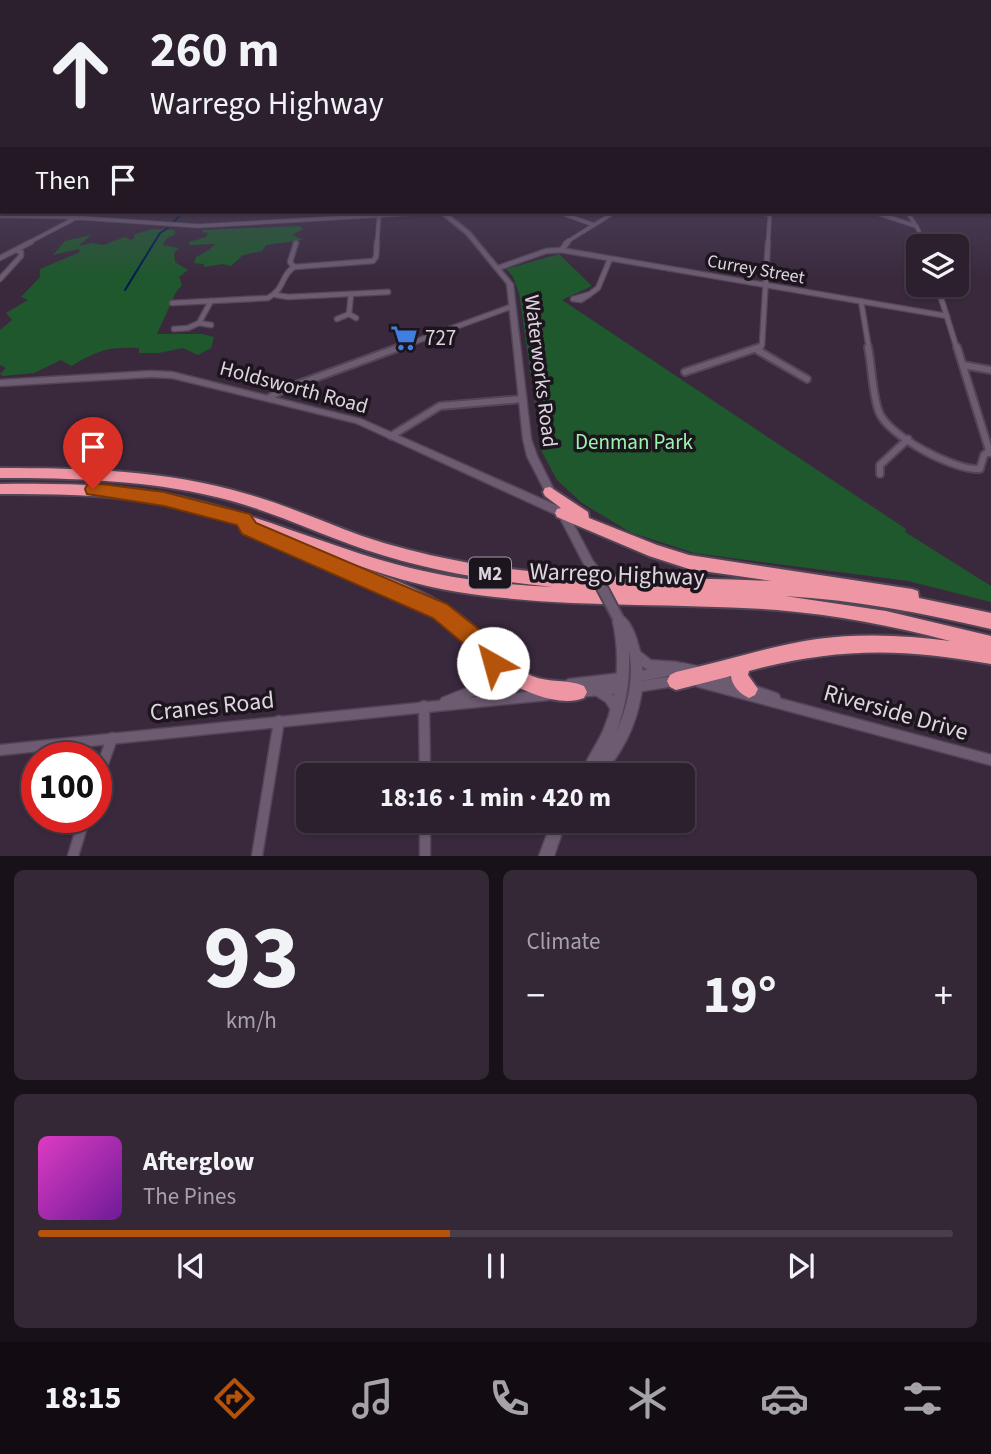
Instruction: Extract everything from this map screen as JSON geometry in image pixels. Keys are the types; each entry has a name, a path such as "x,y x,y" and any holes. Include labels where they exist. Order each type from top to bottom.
{"highway":[{"name":"Warrego Highway","path":"0,473 110,474 195,486 272,508 394,552 489,573 571,581 846,594 925,606 991,621"},
{"name":"Warrego Highway","path":"0,489 81,489 137,494 201,507 243,519 375,566 454,584 546,595 744,601 812,607 901,622 991,644"},
{"path":"550,492 594,525"},
{"path":"562,513 654,551 696,564 891,592 991,615"},
{"path":"243,519 249,528 440,611 466,630 498,664 536,688 578,692"},
{"path":"682,675 706,675 818,647 855,644 913,644 991,656"},
{"path":"483,687 498,664"},
{"path":"741,666 739,678 749,689"}],"main road":[{"name":"Waterworks Road","path":"444,214 468,233 510,284 529,449 625,628 634,650"},
{"name":"Holdsworth Road","path":"0,383 162,374 269,398 348,418 562,513"},
{"path":"534,500 550,492"},
{"path":"594,763 606,743 630,682 618,618"},
{"path":"602,763 622,737 631,715 630,682 634,650"},
{"path":"545,856 554,833"}],"street":[{"path":"0,258 81,214 198,226 410,214"},
{"path":"353,214 356,218"},
{"path":"563,214 593,225"},
{"path":"498,268 543,252 561,250 564,244 612,214"},
{"path":"685,372 757,349 762,345 770,214"},
{"path":"878,214 916,226"},
{"path":"908,214 919,234"},
{"path":"0,216 70,218"},
{"path":"276,295 288,271 293,267 373,261 376,257 379,216"},
{"path":"0,221 8,217"},
{"path":"293,267 290,262 296,243"},
{"path":"0,279 21,256 21,252 16,250"},
{"name":"Currey Street","path":"561,250 947,316"},
{"path":"590,294 598,288 610,259"},
{"path":"172,303 268,298 276,295 388,292"},
{"path":"349,314 351,294"},
{"path":"860,302 879,413 884,422 908,439 971,471 981,469 984,456 990,453 941,297"},
{"path":"199,323 211,301"},
{"path":"269,398 282,390 513,306"},
{"path":"349,314 356,318"},
{"path":"337,319 349,314"},
{"path":"174,329 188,328 199,323 211,325"},
{"path":"757,349 807,379"},
{"path":"963,365 991,370"},
{"path":"391,436 440,406 523,399"},
{"path":"880,474 880,465 908,439"},
{"path":"634,650 639,659 649,665 682,675"},
{"path":"498,664 511,667 537,680 557,684 630,682"},
{"name":"Riverside Drive","path":"630,682 682,675"},
{"name":"Riverside Drive","path":"630,682 682,675 991,760"},
{"name":"Riverside Drive","path":"706,675 790,704"},
{"name":"Cranes Road","path":"0,750 578,692 630,682"},
{"name":"Cranes Road","path":"426,706 461,698 483,687"},
{"path":"596,690 611,701 617,717"},
{"path":"425,763 426,706"},
{"path":"257,856 279,720"},
{"path":"111,742 112,738"},
{"path":"73,856 80,833"},
{"path":"425,833 425,856"}],"green space":[{"path":"300,226 303,229 292,235 303,240 266,245 262,251 243,255 231,266 223,264 204,267 204,264 194,263 196,257 215,244 190,245 189,242 206,237 208,233 201,232 204,230"},
{"path":"152,229 175,230 174,235 166,239 163,245 179,248 174,253 175,262 188,270 179,277 182,285 176,292 157,334 202,334 214,337 211,348 198,355 183,348 159,353 139,353 139,348 119,348 97,353 71,366 61,360 34,373 0,374 6,368 0,365 0,330 12,320 6,313 28,300 21,297 40,277 40,269 80,252 79,249 53,255 65,241 91,235 78,246 92,243 103,245 125,237 131,240 135,237 133,235"},
{"name":"Denman Park","path":"559,254 592,286 562,300 906,529 905,532 991,586 991,602 908,581 694,553 630,532 582,503 557,480 542,452 519,293 513,277 506,269"}],"waterway":[{"path":"173,223 181,214"},
{"path":"125,290 160,233 168,228"}],"place":[{"name":"727","path":"404,338"}],"route":[{"path":"93,489 164,499 243,519 249,528 440,611 466,630 492,657 493,663"}]}
